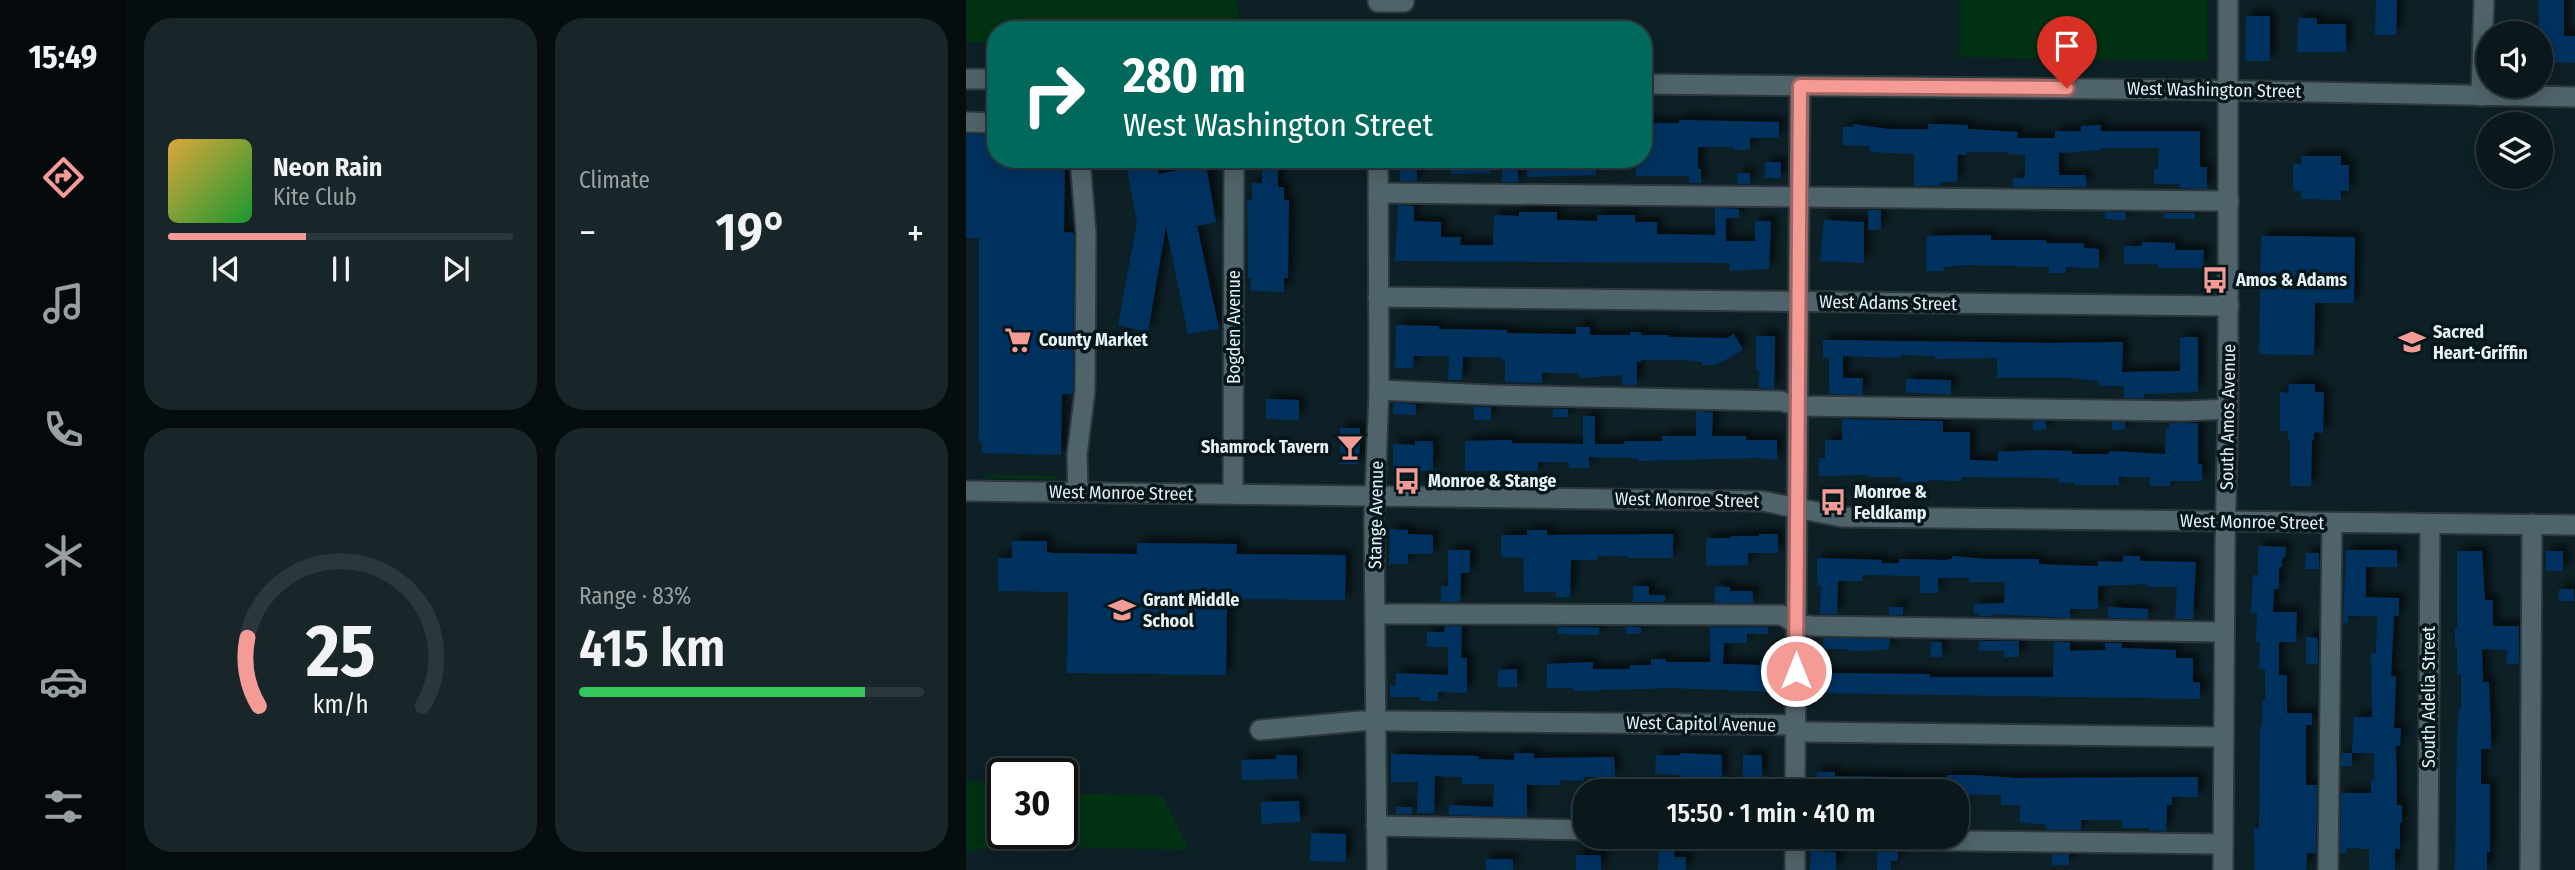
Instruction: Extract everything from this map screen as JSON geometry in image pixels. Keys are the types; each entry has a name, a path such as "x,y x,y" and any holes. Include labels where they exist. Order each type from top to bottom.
{"street":[{"name":"South Amos Avenue","path":"2223,870 2229,306 2228,0"},
{"path":"2484,0 2484,21"},
{"path":"1378,5 1404,2"},
{"path":"966,79 987,79"},
{"name":"West Washington Street","path":"1652,84 2229,90 2476,96"},
{"path":"1795,779 1800,86"},
{"name":"West Washington Street","path":"2553,97 2575,97"},
{"path":"966,122 987,122"},
{"path":"1078,492 1077,455 1085,391 1086,246 1081,168"},
{"name":"Bogden Avenue","path":"1233,494 1234,168"},
{"name":"Stange Avenue","path":"1377,870 1374,515 1378,390 1378,168"},
{"path":"1378,193 2229,201"},
{"name":"West Adams Street","path":"1378,298 2229,306"},
{"path":"1378,390 1491,396 1781,401 1798,407 2183,411 2228,409"},
{"name":"West Monroe Street","path":"966,491 1762,501 1842,517 2575,525"},
{"path":"2328,870 2332,523"},
{"name":"South Adelia Street","path":"2428,870 2430,524"},
{"path":"2530,870 2532,524"},
{"path":"1376,614 1782,615 1796,624 1811,626 2224,632"},
{"name":"West Capitol Avenue","path":"1260,730 1375,721 1795,725 1802,732 2223,737"},
{"path":"1376,826 1573,830"},
{"path":"1969,840 2223,844"},
{"path":"1794,849 1795,870"}],"green space":[{"path":"966,0 1235,0 1242,21 987,21 987,43 966,42"},
{"path":"1960,0 2207,0 2207,61 1959,57"},
{"path":"985,475 1060,476 1056,479 989,478"},
{"path":"966,780 987,784 987,848 966,852"},
{"path":"1078,793 1162,796 1189,850 1078,847"}],"building":[{"path":"2376,0 2397,0 2396,35 2375,35"},
{"path":"2538,0 2564,0 2564,36 2575,36 2575,63 2553,62 2553,21 2539,21"},
{"path":"2246,16 2270,16 2270,61 2245,61"},
{"path":"2298,18 2317,18 2317,24 2346,24 2346,52 2297,52"},
{"path":"1679,120 1779,122 1779,138 1750,138 1750,150 1698,147 1701,183 1689,183 1689,176 1636,176 1636,168 1652,168 1652,123 1679,123"},
{"path":"1853,124 1888,129 1928,129 1928,124 1968,125 1968,129 2018,132 2017,138 2055,138 2055,131 2081,131 2081,126 2101,125 2101,131 2200,131 2200,167 2207,167 2207,189 2180,188 2180,184 2154,184 2159,148 2101,148 2059,153 2059,175 2086,175 2087,187 2013,187 2013,178 2025,176 2025,155 2007,152 1967,152 1967,155 1958,155 1957,182 1940,182 1940,186 1914,186 1914,154 1870,152 1870,146 1843,145 1843,127 1853,127"},
{"path":"966,134 987,135 987,168 1065,168 1064,232 1074,233 1073,390 1072,394 1062,394 1061,455 982,453 982,443 979,443 979,238 966,238"},
{"path":"2301,156 2341,156 2341,165 2349,165 2349,191 2341,191 2341,200 2301,199 2301,191 2293,191 2293,164 2301,164"},
{"path":"1765,162 1781,162 1781,178 1765,178"},
{"path":"1127,168 1158,168 1159,174 1183,168 1207,168 1216,222 1197,226 1219,329 1188,334 1166,226 1148,332 1118,325 1137,222"},
{"path":"1262,168 1278,168 1278,187 1284,187 1284,200 1289,200 1288,278 1284,278 1284,292 1251,291 1251,278 1248,278 1247,200 1252,200 1252,183 1262,183"},
{"path":"1400,168 1491,168 1491,173 1451,174 1451,170 1417,170 1417,181 1400,181"},
{"path":"1502,168 1518,168 1518,182 1502,182"},
{"path":"1527,168 1596,168 1596,175 1527,177"},
{"path":"1737,173 1750,173 1750,184 1737,184"},
{"path":"1398,205 1414,206 1414,221 1441,222 1441,237 1461,237 1460,245 1493,245 1494,215 1519,216 1519,212 1557,212 1557,220 1597,221 1597,215 1635,215 1635,222 1657,222 1657,234 1715,235 1715,208 1739,209 1739,218 1726,218 1726,241 1755,241 1755,221 1771,221 1769,269 1730,271 1730,263 1395,261"},
{"path":"1868,210 1881,210 1881,230 1868,230"},
{"path":"2105,212 2126,212 2126,220 2105,219"},
{"path":"2164,213 2195,213 2195,219 2164,219"},
{"path":"1824,220 1864,222 1864,263 1820,261"},
{"path":"1991,235 1991,240 2084,243 2084,248 2099,249 2099,268 2066,267 2066,273 2049,273 2049,267 1967,265 1944,267 1944,271 1926,271 1927,236"},
{"path":"2261,236 2355,237 2354,303 2315,303 2314,355 2259,354"},
{"path":"2142,242 2175,243 2175,250 2204,250 2203,268 2158,268 2158,264 2124,264 2124,246 2142,246"},
{"path":"1396,325 1507,330 1507,333 1576,334 1576,327 1590,327 1590,335 1630,335 1630,332 1641,332 1641,335 1669,337 1727,338 1734,334 1743,350 1716,365 1702,365 1702,362 1686,360 1641,360 1637,362 1637,385 1622,385 1622,375 1579,378 1579,373 1542,373 1542,383 1505,382 1505,360 1501,360 1501,357 1463,357 1462,380 1448,380 1447,356 1414,356 1413,368 1395,368"},
{"path":"1756,336 1775,336 1774,389 1759,388"},
{"path":"2180,337 2198,337 2198,392 2144,394 2144,398 2124,398 2124,386 2099,386 2099,381 2072,378 1997,378 1997,358 1935,359 1935,356 1901,355 1901,358 1843,356 1843,378 1863,378 1862,395 1829,394 1829,358 1823,358 1823,340 2123,342 2122,372 2180,371"},
{"path":"1906,379 1951,380 1951,395 1906,392"},
{"path":"2289,384 2315,384 2315,392 2324,392 2323,433 2314,432 2312,440 2311,486 2290,486 2290,440 2288,431 2280,431 2280,392 2288,393"},
{"path":"1266,399 1299,400 1299,420 1266,419"},
{"path":"1394,403 1416,404 1416,415 1393,414"},
{"path":"1474,407 1491,407 1491,420 1474,420"},
{"path":"1553,409 1568,409 1568,417 1553,417"},
{"path":"1696,411 1713,412 1712,436 1777,440 1777,460 1756,458 1637,461 1637,458 1589,457 1589,468 1569,468 1569,462 1538,462 1538,471 1465,471 1465,441 1512,440 1512,443 1583,444 1583,416 1595,416 1595,444 1662,441 1662,436 1696,436"},
{"path":"1842,419 1943,421 1943,432 1970,432 1970,460 1998,461 1998,452 2034,450 2072,451 2072,454 2109,454 2109,451 2165,454 2166,428 2169,428 2169,423 2198,423 2198,464 2202,464 2202,481 2170,481 2170,486 2150,486 2150,477 2119,477 2119,485 2074,485 2074,482 2059,483 2059,479 2047,478 1962,477 1962,481 1901,482 1901,477 1819,476 1819,458 1825,458 1825,440 1842,440"},
{"path":"2033,421 2046,421 2046,430 2033,430"},
{"path":"2112,422 2125,422 2125,430 2112,430"},
{"path":"1340,428 1360,428 1359,464 1340,464"},
{"path":"1415,441 1433,441 1433,471 1393,471 1393,444 1415,445"},
{"path":"1390,529 1408,530 1408,534 1433,535 1433,554 1408,554 1408,564 1389,564"},
{"path":"1527,530 1547,530 1547,535 1673,534 1673,558 1598,556 1597,560 1571,560 1570,597 1556,597 1556,592 1524,592 1523,558 1501,557 1501,535 1527,535"},
{"path":"1778,534 1778,553 1748,553 1748,565 1706,566 1706,538"},
{"path":"1012,541 1047,541 1047,552 1053,553 1137,554 1137,543 1237,544 1236,554 1346,555 1345,600 1227,599 1226,675 1067,673 1068,592 998,591 998,558 1012,558"},
{"path":"2258,546 2286,547 2282,567 2279,567 2279,589 2274,589 2273,612 2297,612 2296,642 2279,642 2279,675 2287,675 2287,713 2312,713 2312,725 2306,725 2306,785 2317,785 2316,853 2307,853 2306,870 2255,870 2254,828 2259,829 2260,726 2265,700 2265,669 2259,669 2260,642 2256,642 2257,613 2251,613 2253,575 2258,575"},
{"path":"1448,550 1470,550 1470,573 1461,573 1460,602 1441,602 1441,586 1448,586"},
{"path":"2346,550 2397,550 2397,567 2366,567 2366,597 2399,598 2399,616 2394,616 2391,676 2396,676 2394,728 2401,728 2400,746 2396,746 2397,805 2402,805 2402,823 2400,849 2395,849 2395,870 2369,870 2369,849 2347,848 2347,853 2340,853 2341,793 2371,793 2371,780 2374,780 2374,753 2352,753 2354,717 2372,717 2371,653 2376,653 2377,616 2348,616 2348,623 2343,623"},
{"path":"2457,551 2482,551 2485,600 2493,600 2493,626 2519,626 2519,664 2506,664 2507,650 2482,649 2483,682 2489,682 2491,733 2491,749 2481,749 2481,784 2490,784 2490,852 2487,852 2487,870 2455,870 2457,732 2461,709 2461,674 2457,674 2455,646"},
{"path":"2546,551 2563,551 2563,571 2546,571"},
{"path":"2306,553 2319,553 2319,569 2305,569"},
{"path":"1952,556 2039,559 2039,564 2098,566 2098,561 2123,562 2123,556 2140,556 2140,561 2196,562 2193,619 2175,619 2177,587 2148,587 2148,584 2098,586 2098,609 2070,609 2070,618 1993,614 1978,616 1974,614 1974,604 2004,603 2005,582 1969,582 1969,578 1938,578 1938,593 1920,593 1920,576 1863,575 1862,581 1838,581 1837,614 1820,614 1821,585 1817,585 1817,558 1899,563 1899,559 1945,560 1952,559"},
{"path":"1633,586 1649,586 1649,595 1665,595 1665,602 1633,602"},
{"path":"1715,586 1730,587 1730,591 1753,591 1753,603 1715,603"},
{"path":"2559,589 2574,589 2574,601 2559,601"},
{"path":"1889,607 1903,607 1903,615 1889,615"},
{"path":"2108,607 2148,609 2148,619 2108,618"},
{"path":"1445,626 1462,626 1461,658 1467,658 1467,693 1438,692 1438,701 1420,701 1420,697 1390,697 1390,685 1395,686 1396,673 1448,675 1448,647 1427,647 1427,632 1444,632"},
{"path":"1558,627 1599,627 1599,635 1558,634"},
{"path":"1626,627 1641,627 1641,634 1626,634"},
{"path":"1710,627 1768,627 1768,634 1747,634 1747,643 1724,643 1723,664 1760,665 1760,660 1776,660 1776,692 1671,688 1573,691 1573,688 1547,688 1547,664 1593,662 1593,669 1630,669 1630,665 1651,665 1651,659 1666,659 1666,662 1710,662"},
{"path":"2306,637 2318,638 2318,664 2306,664"},
{"path":"1823,638 1890,639 1889,650 1823,649"},
{"path":"1979,641 2019,641 2019,657 2004,657 2004,651 1979,651"},
{"path":"1931,642 1942,642 1942,657 1931,657"},
{"path":"2054,642 2070,642 2070,651 2105,650 2105,643 2122,643 2122,648 2176,650 2176,658 2193,658 2193,682 2200,682 2200,699 1814,693 1814,673 2053,677"},
{"path":"1517,669 1517,687 1498,687 1498,670"},
{"path":"1514,753 1534,753 1534,758 1614,757 1615,777 1560,780 1560,785 1527,785 1527,817 1449,815 1449,805 1493,807 1494,784 1462,784 1462,777 1435,776 1434,813 1417,813 1418,782 1391,782 1391,754 1479,756 1479,759 1514,760"},
{"path":"2342,753 2352,753 2352,766 2341,766"},
{"path":"1276,755 1297,755 1297,779 1242,780 1241,760 1276,759"},
{"path":"1656,755 1722,755 1722,779 1681,779 1681,775 1655,774"},
{"path":"1743,755 1762,755 1762,778 1743,778"},
{"path":"1817,772 1835,772 1835,776 1947,778 1947,775 2015,778 2198,777 2198,797 2172,797 2172,805 2167,805 2166,831 2122,828 2122,820 2081,820 2081,830 2052,830 2045,828 2045,824 2020,823 2020,805 2001,805 2001,795 1969,794 1969,779 1817,779"},
{"path":"1299,801 1300,822 1261,824 1261,802"},
{"path":"1570,804 1573,804 1573,817 1570,817"},
{"path":"1396,807 1412,807 1412,814 1396,814"},
{"path":"1311,833 1346,834 1346,862 1310,861"},
{"path":"1659,849 1674,849 1674,857 1686,857 1686,870 1658,870"},
{"path":"1811,851 1836,852 1836,870 1810,870"},
{"path":"1877,852 1898,852 1898,861 1891,861 1891,870 1877,870"},
{"path":"2052,854 2069,854 2069,865 2052,865"},
{"path":"1576,855 1601,855 1601,870 1576,870"},
{"path":"1486,859 1513,859 1513,870 1486,870"}],"place":[{"name":"Amos & Adams","path":"2215,280"},
{"name":"County Market","path":"1018,340"},
{"name":"Sacred Heart-Griffin","path":"2412,342"},
{"name":"Shamrock Tavern","path":"1350,447"},
{"name":"Monroe & Stange","path":"1407,481"},
{"name":"Monroe & Feldkamp","path":"1833,502"},
{"name":"Grant Middle School","path":"1122,610"}],"route":[{"path":"1796,671 1800,86 2067,88"}]}
